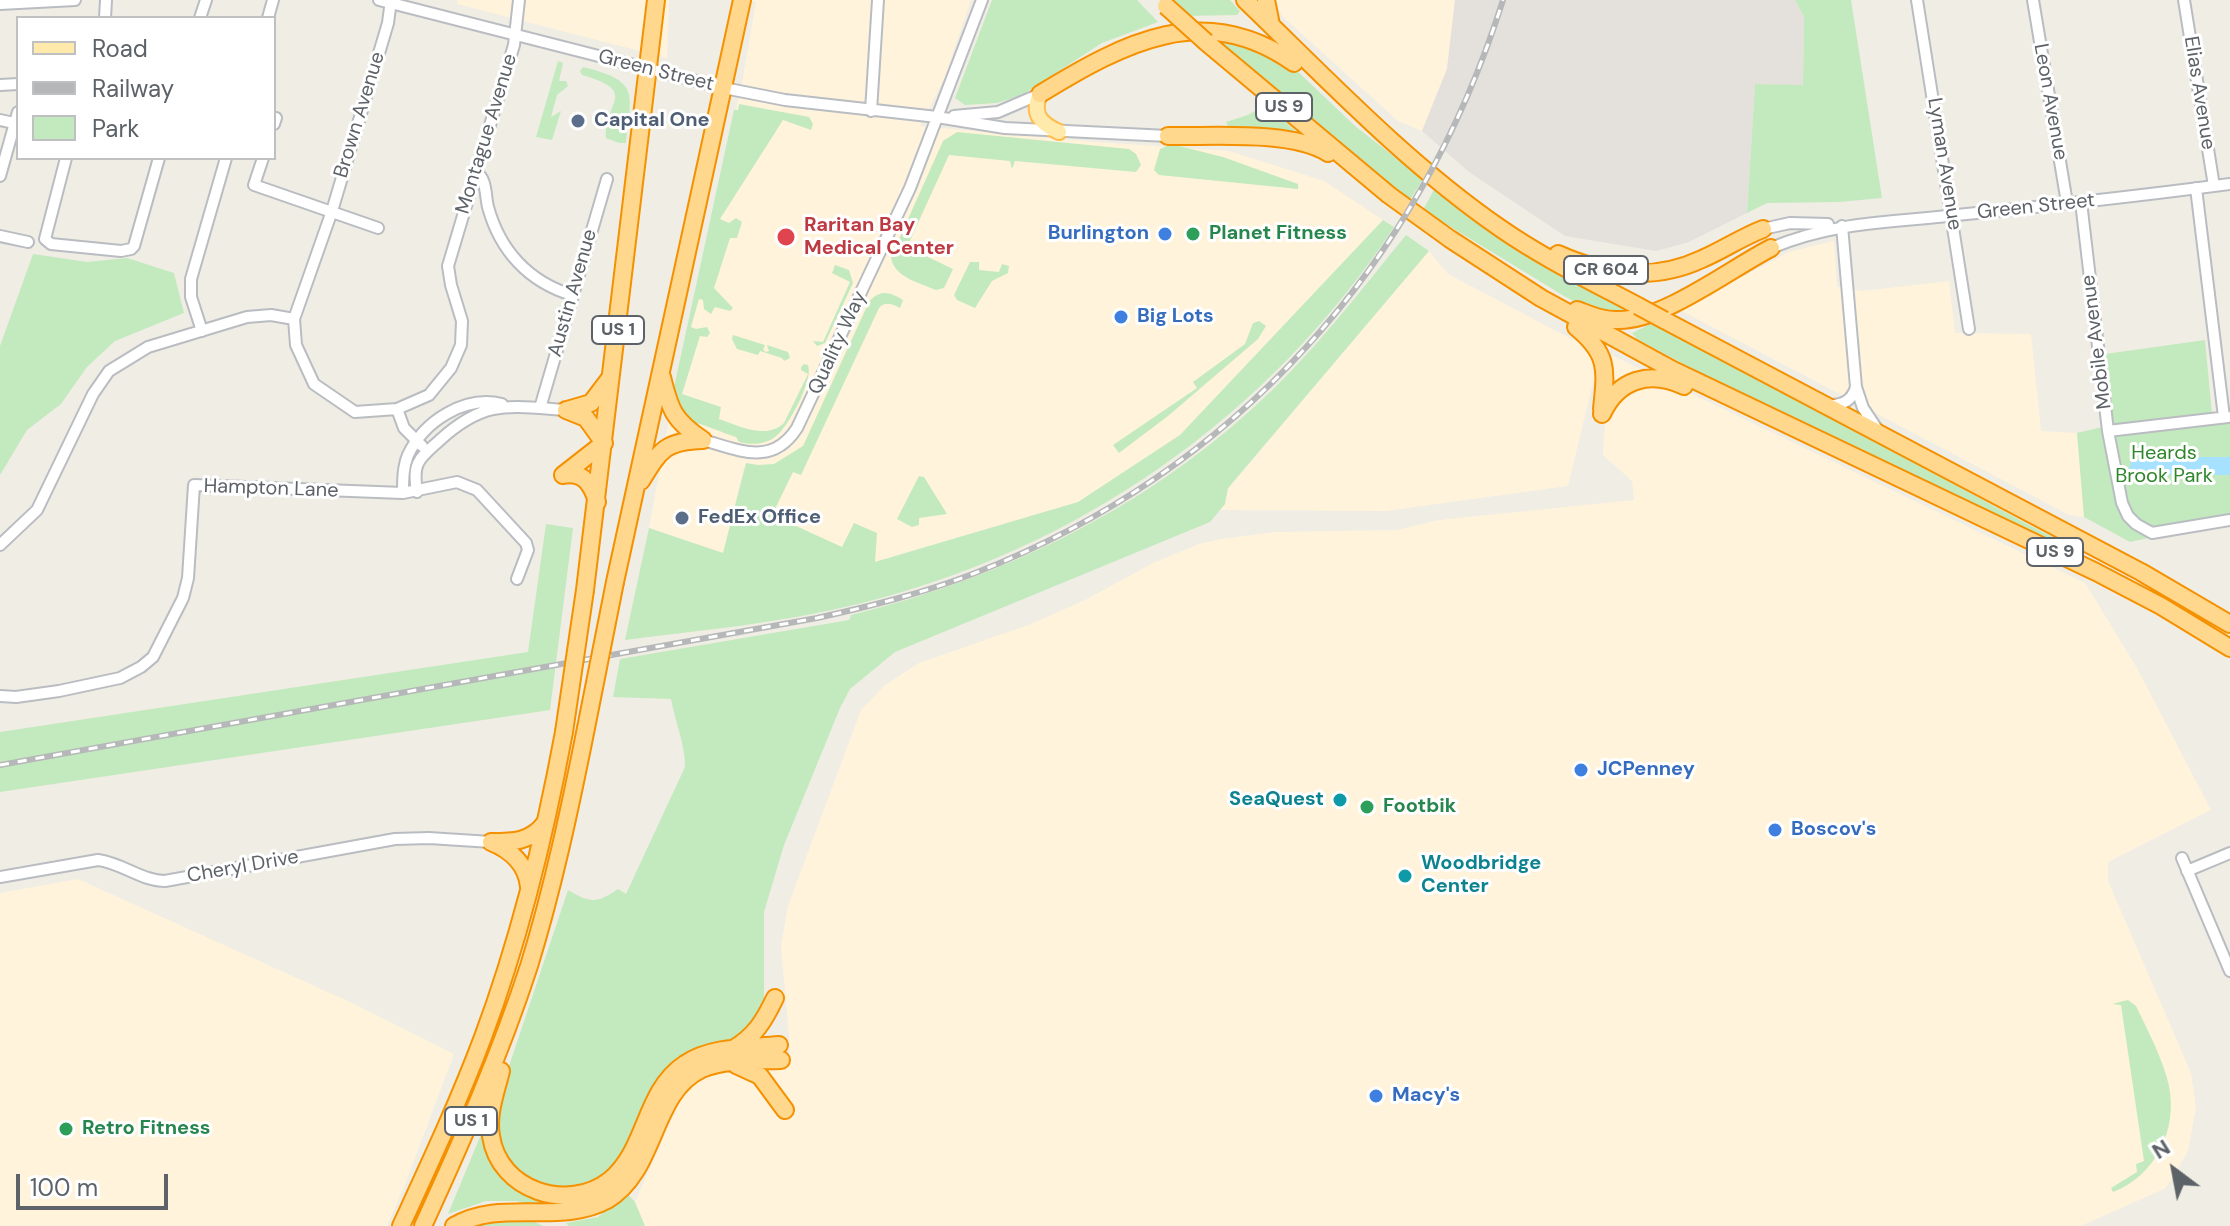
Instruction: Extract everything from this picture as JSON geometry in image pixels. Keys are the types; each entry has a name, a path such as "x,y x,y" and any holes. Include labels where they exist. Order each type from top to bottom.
{"highway":[{"name":"US 1","path":"401,1226 483,1038 528,897 547,818 564,732 597,502 656,0"},
{"name":"US 1","path":"423,1226 476,1109 513,1014 555,873 742,0"},
{"name":"US 9","path":"1245,0 1400,148 1521,242 2141,572 2230,624"},
{"path":"1266,0 1271,25"},
{"name":"US 9","path":"1162,3 1362,174 1441,233 1541,298 1641,354 2087,568 2161,606 2230,648"},
{"path":"1040,94 1144,32 1178,23 1208,21 1229,23 1256,33 1278,47 1298,66 1345,96"},
{"path":"1168,136 1297,141 1323,149 1362,174"},
{"name":"CR 604","path":"1458,196 1561,255 1626,274 1654,273 1682,267 1763,229"},
{"name":"CR 604","path":"1541,298 1603,319 1642,317 1668,306 1771,248"},
{"path":"1541,298 1589,337 1600,351 1605,374 1602,414 1625,386 1654,377 1668,379 1708,398 1755,409"},
{"path":"661,370 669,406 676,418 703,440"},
{"path":"566,410 591,403 613,373"},
{"path":"566,410 586,418 604,443 563,475 583,477 597,502"},
{"path":"634,493 665,447 676,442 703,440"},
{"path":"491,842 524,840 538,831 547,818"},
{"path":"491,842 521,864 528,881 528,897"},
{"path":"454,1226 485,1213 577,1212 613,1196 636,1172 670,1100 680,1086 702,1070 731,1057 755,1033 775,998"},
{"path":"513,1014 492,1104 491,1137 500,1161 517,1180 537,1192 557,1196 583,1193 607,1182 627,1159 660,1090 675,1072 701,1056 731,1057 780,1052"},
{"path":"731,1057 760,1076 785,1110"},
{"path":"519,1213 555,1226"}],"main road":[{"path":"1040,94 1036,104 1038,117 1046,126 1059,132"}],"street":[{"path":"0,4 75,0"},
{"name":"Green Street","path":"379,0 724,88 797,102 937,117 978,125 1168,136"},
{"name":"Montague Avenue","path":"397,409 429,395 451,368 461,345 462,321 448,266 516,35 519,0"},
{"path":"871,111 878,0"},
{"name":"Quality Way","path":"703,440 763,453 780,447 794,434 903,203 982,0"},
{"name":"Lyman Avenue","path":"1917,0 1969,329"},
{"name":"Leon Avenue","path":"2033,0 2067,203"},
{"name":"Elias Avenue","path":"2184,0 2214,186"},
{"name":"Brown Avenue","path":"294,319 297,302 332,211 388,23 391,1"},
{"name":"Green Street","path":"937,117 998,112 1040,94"},
{"path":"0,120 16,117 0,176"},
{"path":"65,160 45,239 51,244 121,251 134,246 158,160"},
{"path":"202,331 192,303 191,279 225,160"},
{"path":"262,160 254,185 378,228"},
{"path":"476,172 483,179 494,225 512,257 542,284 572,295"},
{"name":"Austin Avenue","path":"540,408 607,179"},
{"name":"Green Street","path":"1771,248 1813,232 1842,226 2230,184"},
{"path":"2108,431 2227,417 2196,188"},
{"name":"Mobile Avenue","path":"2081,202 2108,431 2122,503 2128,516 2152,533 2230,520"},
{"name":"Green Street","path":"1763,229 1790,223 1842,226"},
{"path":"1842,226 1856,387 1866,415 1882,435"},
{"path":"0,236 28,242"},
{"path":"0,545 37,510 93,394 109,371 148,347 259,315 294,319 296,345 314,384 355,412 397,409 404,428 428,451"},
{"path":"1826,405 1845,403 1853,396 1856,387"},
{"path":"403,493 405,464 418,441 450,412 479,402 566,410"},
{"path":"417,492 415,466 428,451 458,424 482,411 508,406"},
{"path":"450,412 458,424"},
{"name":"Hampton Lane","path":"0,696 59,691 120,678 153,657 183,598 188,578 194,485 403,493 457,482 477,490 526,543 528,550 517,579"},
{"name":"Cheryl Drive","path":"0,877 103,860 151,879 165,881 395,839 491,842"},
{"path":"2187,871 2230,853"},
{"path":"2182,858 2230,971"}],"shaded area":[{"path":"458,0 669,0 667,58 457,4"},
{"path":"748,0 971,0 944,79 920,126 1229,151 1324,181 1383,220 1180,435 1078,502 874,562 772,516 787,483 744,468 723,553 649,528 676,382 742,83 756,2"},
{"path":"1276,0 1455,0 1447,69 1422,131 1398,121 1281,15"},
{"path":"1455,0 1795,0 1804,17 1803,86 1755,84 1747,213 1689,242 1656,251 1565,236 1469,172 1422,131 1447,69"},
{"path":"1834,241 1837,287 1862,291 1949,281 1955,333 2031,334 2041,431 2077,433 2084,517 2069,515 1680,310 1789,252"},
{"path":"1429,251 1448,274 1600,354 1568,486 1386,511 1220,510 1225,504 1228,489"},
{"name":"Woodbridge Center","path":"1609,354 2085,583 2137,668 2211,810 2108,862 2108,881 2191,1073 2196,1107 2188,1151 2166,1188 2081,1226 645,1226 642,1223 635,1202 683,1093 705,1077 791,1060 781,946 788,906 861,710 885,685 919,663 1031,624 1087,599 1153,563 1199,544 1276,532 1397,530 1439,520 1634,500 1632,481 1603,455"},
{"path":"78,879 352,1003 454,1054 387,1226 0,1226 0,893"}],"green space":[{"path":"992,0 1137,0 1158,22 1102,43 1022,95 997,103 965,105 955,98"},
{"path":"1172,0 1230,0 1240,11 1237,15 1187,16"},
{"path":"1795,0 1851,0 1882,198 1767,203 1747,213 1755,84 1803,85 1804,17"},
{"path":"1205,30 1291,65 1355,126 1423,179 1410,200 1279,96"},
{"path":"558,61 563,63 559,81 566,81 568,86 557,95 551,117 561,111 552,140 536,137"},
{"path":"583,67 614,77 628,91 630,111 626,143 606,138 615,93 600,81 582,75 580,71"},
{"path":"739,104 809,117 813,124 811,130 783,120 720,219 729,223 736,218 742,222 737,238 730,238 714,288 733,308 730,311 715,307 711,314 704,309 703,300 699,299 691,327 707,327 710,333 707,337 700,336 682,394 721,407 719,419 744,428 769,431 784,423 808,374 801,367 808,365 809,372 804,392 786,424 771,440 753,444 739,442 736,437 683,420 673,392 734,110 738,110"},
{"path":"1265,105 1303,137 1229,128 1226,122"},
{"path":"957,132 1129,149 1136,154 1141,165 1136,172 1015,161 1012,169 1010,161 949,155 907,247 953,269 944,288 936,290 902,274 891,257 943,141"},
{"path":"1171,144 1223,157 1298,184 1298,189 1159,175 1154,170 1160,149"},
{"path":"1435,188 1634,311 1629,314 1597,313 1423,210"},
{"path":"1383,220 1394,227 1344,296 1288,358 1227,416 1162,466 1091,511 1017,549 939,580 858,604 771,621 625,640 649,528 723,553 746,463 774,464 803,446 869,302 877,295 889,294 903,300 900,308 886,304 879,308 801,475 793,472 772,515 842,547 854,523 877,533 875,562 1078,502 1180,435"},
{"path":"1406,235 1429,251 1228,488 1225,504 1210,522 895,652 850,689 784,845 764,912 764,998 761,1015 735,1041 695,1052 666,1069 615,1167 597,1182 577,1189 555,1188 513,1169 497,1133 499,1096 568,890 593,900 618,889 626,894 685,767 671,699 613,697 620,659 849,620 851,615 960,582 1065,537 1163,479 1253,408 1314,347"},
{"path":"33,254 87,262 127,258 174,273 184,313 115,341 87,367 61,404 27,430 0,475 0,346"},
{"path":"970,262 979,262 979,270 999,272 1002,264 1009,266 1008,273 992,281 975,308 957,300 954,295"},
{"path":"835,265 849,270 853,283 825,343 817,346 813,341 823,342 850,282 832,273"},
{"path":"1259,321 1266,326 1258,339 1168,416 1119,453 1113,445 1197,388 1193,382 1245,344 1253,323"},
{"path":"1655,322 2068,545 2065,549 1712,379 1637,339 1632,333"},
{"path":"733,335 765,345 763,350 766,352 769,351 767,345 788,352 790,358 784,361 760,351 758,355 737,349"},
{"name":"Heards Brook Park","path":"2205,340 2212,414 2230,412 2230,520 2130,542 2084,517 2077,433 2111,425 2105,354"},
{"path":"919,476 924,477 947,514 919,518 919,525 912,527 897,519"},
{"path":"546,524 573,528 550,710 0,792 0,732 528,652"},
{"path":"2128,1000 2136,1006 2163,1066 2169,1086 2170,1119 2160,1150 2152,1163 2128,1185 2113,1192 2111,1188 2137,1172 2136,1164 2144,1161 2121,1005 2112,1004"},
{"path":"485,1125 484,1147 512,1188 538,1198 606,1195 552,1208 516,1201 486,1201 448,1214"},
{"path":"626,1192 635,1202 645,1226 569,1226 566,1223 598,1217"},
{"path":"489,1217 527,1218 543,1226 466,1226"}],"water":[{"path":"2167,457 2230,457 2230,475 2162,475 2153,470 2129,470 2131,461"}],"railway":[{"path":"0,765 817,618 956,580 1069,530 1156,478 1235,417 1305,348 1368,271 1422,187 1467,97 1503,0"}],"place":[{"name":"Capital One","path":"578,121"},
{"name":"Burlington","path":"1165,234"},
{"name":"Planet Fitness","path":"1193,234"},
{"name":"Raritan Bay Medical Center","path":"786,237"},
{"name":"Big Lots","path":"1121,317"},
{"name":"FedEx Office","path":"682,518"},
{"name":"JCPenney","path":"1581,770"},
{"name":"SeaQuest","path":"1340,800"},
{"name":"Footbik","path":"1367,807"},
{"name":"Boscov's","path":"1775,830"},
{"name":"Woodbridge Center","path":"1405,876"},
{"name":"Macy's","path":"1376,1096"},
{"name":"Retro Fitness","path":"66,1129"}]}
